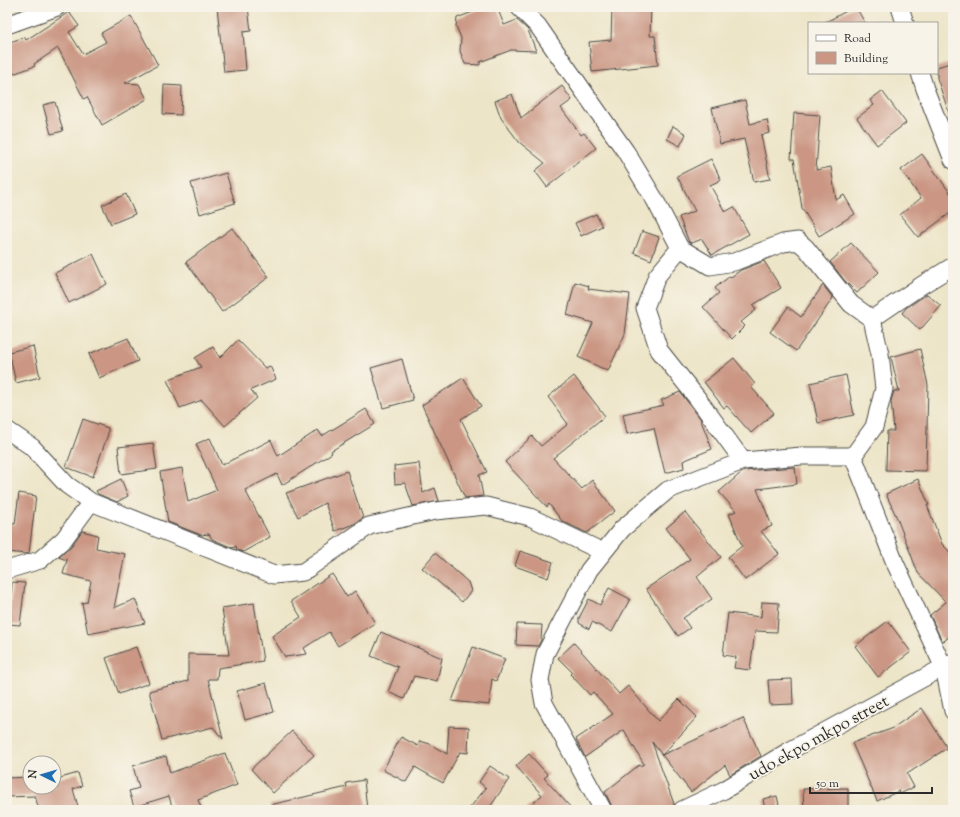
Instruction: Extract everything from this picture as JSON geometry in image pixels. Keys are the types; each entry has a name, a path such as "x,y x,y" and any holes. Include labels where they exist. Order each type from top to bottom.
{"street":[{"path":"7,25 57,7"},
{"path":"520,7 538,26 626,152 655,200 680,248 710,266 734,262 783,243 798,241 806,248 851,304 872,319 880,354 884,389 874,427 853,456"},
{"path":"900,7 905,22"},
{"path":"920,74 953,160"},
{"path":"680,248 657,276 645,308 659,350 744,461"},
{"path":"872,319 953,266"},
{"path":"7,430 32,447 67,485 91,502 274,575 303,572 369,526 435,511 486,506 530,517 603,552"},
{"path":"603,810 544,703 540,680 545,654 589,570 622,529 668,490 744,461 802,456 853,456"},
{"path":"853,456 895,563 948,665 953,711"},
{"path":"7,570 40,560 64,540 91,502"},
{"name":"udo ekpo mkpo street","path":"682,810 724,790 789,751 948,665"}],"building":[{"path":"217,7 248,7 251,31 243,32 246,70 224,72"},
{"path":"485,7 497,7 504,25 517,20 528,30 536,51 511,50 480,62 480,65 465,64 460,51 461,38 456,26 457,18"},
{"path":"612,7 651,7 650,36 655,36 658,65 592,72 589,42 611,40"},
{"path":"856,7 864,22 826,22"},
{"path":"69,12 79,26 69,32 83,54 106,42 101,33 131,16 158,65 125,83 139,84 147,99 102,125 87,97 84,99 58,48 34,64 35,66 10,75 7,67 7,43 25,37 26,40"},
{"path":"953,62 953,118 951,119 937,78 938,67"},
{"path":"164,85 182,86 181,115 163,114"},
{"path":"562,86 572,100 561,108 581,135 584,133 596,148 547,187 535,171 545,163 519,142 501,118 495,101 512,94 521,118"},
{"path":"882,91 906,123 877,145 857,118 874,105 870,100"},
{"path":"745,100 750,124 767,120 770,133 761,135 770,179 754,182 744,139 720,144 712,108"},
{"path":"55,102 63,131 51,134 43,105"},
{"path":"794,113 820,115 816,170 831,167 836,200 844,195 855,214 819,236 802,208 794,159 791,159"},
{"path":"673,126 686,134 680,146 667,139"},
{"path":"922,154 953,197 953,211 918,237 900,215 921,198 901,170"},
{"path":"711,159 721,180 710,185 725,212 734,207 749,234 712,255 702,239 692,243 689,242 679,217 695,211 677,176"},
{"path":"226,173 235,203 200,214 191,183"},
{"path":"126,194 135,214 111,224 102,205"},
{"path":"596,214 602,226 581,236 575,223"},
{"path":"232,228 269,277 222,312 186,262"},
{"path":"642,231 659,237 651,260 634,253"},
{"path":"851,243 879,272 857,293 830,262"},
{"path":"93,254 107,284 69,303 55,273"},
{"path":"764,261 781,288 753,305 756,310 741,322 745,326 732,339 703,307 719,293 715,288 730,276 731,277 741,270"},
{"path":"575,282 589,286 588,289 630,294 625,334 608,371 578,357 593,323 567,315"},
{"path":"823,285 833,298 796,351 770,332 788,307 801,317"},
{"path":"927,294 941,306 920,330 902,313 906,308"},
{"path":"128,338 138,361 99,378 89,354"},
{"path":"238,340 265,368 270,366 276,379 251,390 257,398 225,426 202,400 180,408 167,380 201,367 195,358 213,347 220,358"},
{"path":"33,346 40,377 16,383 9,352"},
{"path":"920,349 928,385 926,471 886,470 887,431 894,431 891,401 894,391 899,391 891,357"},
{"path":"734,358 755,384 751,387 774,413 751,433 727,406 724,408 704,382"},
{"path":"402,359 413,400 383,408 371,368"},
{"path":"846,375 854,415 818,423 810,383"},
{"path":"574,376 605,416 553,458 582,489 592,480 615,511 587,533 562,521 549,504 547,507 505,462 532,436 541,446 568,424 548,397"},
{"path":"463,378 481,406 461,419 487,472 479,475 483,496 465,498 422,405"},
{"path":"680,392 700,418 712,449 683,461 684,468 665,473 654,428 627,434 623,414 664,405 661,400"},
{"path":"366,409 375,424 331,451 332,453 282,485 277,474 245,490 270,537 243,552 237,550 236,546 233,548 212,539 209,534 201,535 168,522 160,472 182,468 188,502 217,490 196,444 210,438 222,465 271,440 278,456 318,430 322,436"},
{"path":"83,419 108,428 108,434 93,477 66,467"},
{"path":"153,443 157,469 121,474 118,447"},
{"path":"419,463 423,493 435,488 439,501 413,506 405,483 395,484 394,466"},
{"path":"795,467 797,484 757,489 772,526 761,531 779,554 745,580 728,557 742,546 729,514 736,511 719,492 745,471"},
{"path":"347,471 363,518 354,524 335,531 325,503 298,517 286,493"},
{"path":"121,479 128,496 117,502 98,494 96,491"},
{"path":"918,479 929,505 927,505 942,544 949,551 953,560 953,633 944,641 940,637 930,615 946,602 918,573 886,494"},
{"path":"19,493 36,496 29,553 26,554 7,552 7,523 15,524"},
{"path":"685,512 721,557 697,577 712,599 683,618 690,628 678,636 646,589 690,559 666,528"},
{"path":"82,531 98,535 96,548 125,554 114,608 135,599 145,623 88,634 82,603 87,602 91,581 63,574 67,560 58,557 72,545"},
{"path":"520,551 553,562 548,578 515,566"},
{"path":"435,553 468,582 471,591 462,602 422,568"},
{"path":"332,574 347,597 355,591 375,623 338,646 329,632 304,648 307,654 285,657 272,636 301,617 291,601"},
{"path":"12,582 25,583 20,625 9,624"},
{"path":"609,588 630,599 612,632 592,622 589,629 579,623 579,618 589,599 600,605"},
{"path":"762,602 779,603 777,632 755,631 750,670 734,668 736,657 723,655 728,613 761,617"},
{"path":"254,603 263,661 218,668 217,679 208,679 223,739 213,727 162,740 149,691 188,681 188,654 229,655 222,608"},
{"path":"888,621 911,652 878,677 855,646"},
{"path":"517,624 542,625 541,640 538,646 516,645"},
{"path":"381,632 442,658 437,681 414,676 404,699 388,692 398,667 371,656"},
{"path":"574,643 619,694 628,686 658,721 679,699 697,717 662,755 652,742 674,804 672,810 613,809 605,792 639,765 644,764 624,730 585,757 576,739 613,714 593,692 590,695 570,674 572,672 558,658"},
{"path":"136,647 149,683 119,694 106,658"},
{"path":"473,647 505,659 496,681 492,679 489,705 452,701"},
{"path":"792,679 793,704 770,705 768,680"},
{"path":"266,683 274,712 245,720 237,691"},
{"path":"922,708 947,748 907,774 914,787 900,794 899,791 877,801 852,743 891,729"},
{"path":"743,718 761,756 730,775 725,765 691,792 662,755"},
{"path":"449,726 469,727 468,753 460,752 443,783 415,767 406,782 383,770 401,737 418,746 420,741 430,744 447,754"},
{"path":"292,731 314,755 273,793 251,769"},
{"path":"225,753 237,785 198,800 202,810 173,810 169,796 134,807 129,791 139,788 133,766 166,756 170,773"},
{"path":"529,754 548,775 544,778 573,810 525,810 542,795 516,766"},
{"path":"490,766 509,779 488,810 468,810 486,788 479,782"},
{"path":"78,773 82,786 73,789 79,810 39,810 35,796 7,797 7,778 22,777 22,795 62,795 62,778"},
{"path":"364,780 367,810 271,810 270,805 347,787 346,783"},
{"path":"848,788 848,810 804,810 803,789"},
{"path":"777,796 780,810 765,810 763,799"}]}
